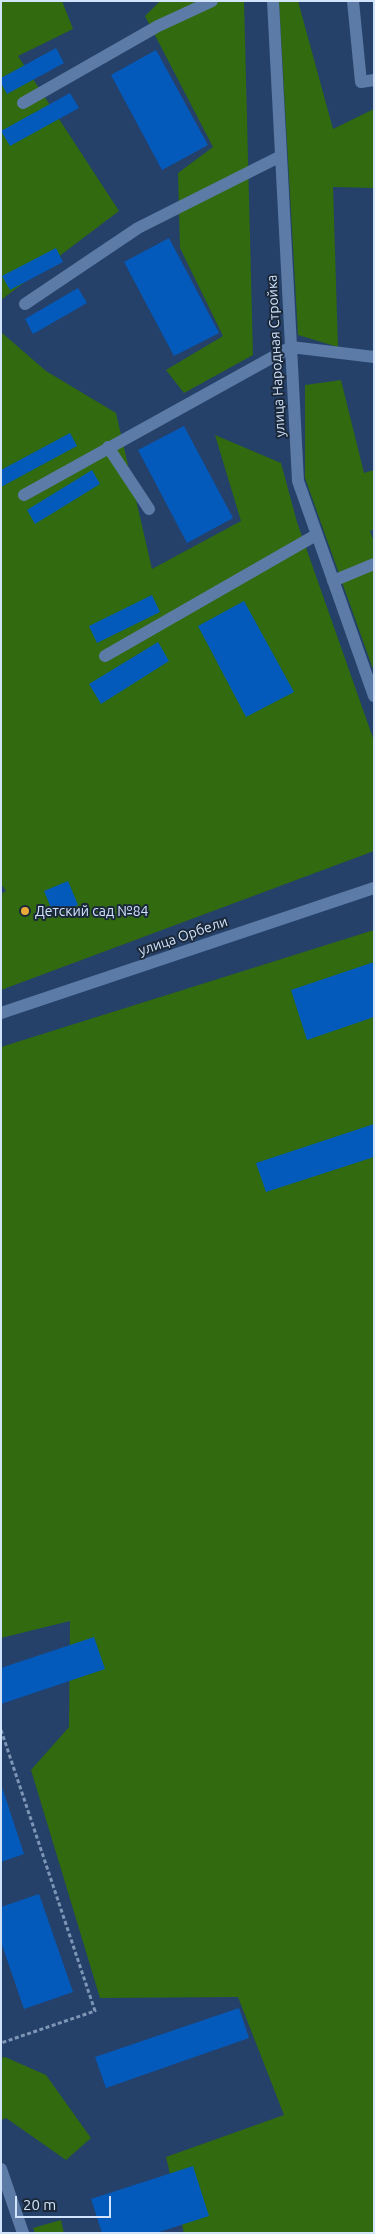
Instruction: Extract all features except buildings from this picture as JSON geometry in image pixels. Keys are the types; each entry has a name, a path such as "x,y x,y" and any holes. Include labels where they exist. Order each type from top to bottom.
{"street":[{"path":"23,103 158,26 212,1"},
{"name":"улица Народная Стройка","path":"273,1 298,481 374,696"},
{"path":"353,1 361,82 374,80"},
{"path":"25,304 138,228 281,156"},
{"path":"24,495 291,347 374,357"},
{"path":"108,447 149,509"},
{"path":"105,656 316,535"},
{"path":"333,581 374,564"},
{"name":"улица Орбели","path":"1,1013 374,888"},
{"path":"1,2169 23,2233"}],"path":[{"path":"1,1730 95,2011 1,2043"}],"green space":[{"path":"1,1 62,1 73,29 18,56 119,211 1,300"},
{"path":"160,1 244,1 253,355 184,393 166,370 223,336 180,248 178,173 213,147 145,16"},
{"path":"279,1 298,1 333,129 374,109 374,188 333,187 338,347 298,335"},
{"path":"1,332 46,371 116,413 152,569 241,521 215,435 281,463 297,522 374,741 374,851 1,990 1,894 6,891 1,884"},
{"path":"341,380 364,473 374,470 374,529 370,531 374,542 374,672 305,478 305,385"},
{"path":"374,930 374,2233 184,2233 166,2157 284,2115 238,1997 100,1998 31,1770 69,1727 70,1621 1,1638 1,1047"},
{"path":"5,2057 46,2075 91,2138 66,2160 6,2118 1,2120 1,2058"},
{"path":"61,2220 64,2233 35,2233 33,2228"}],"place":[{"name":"Детский сад №84","path":"25,911"}]}
